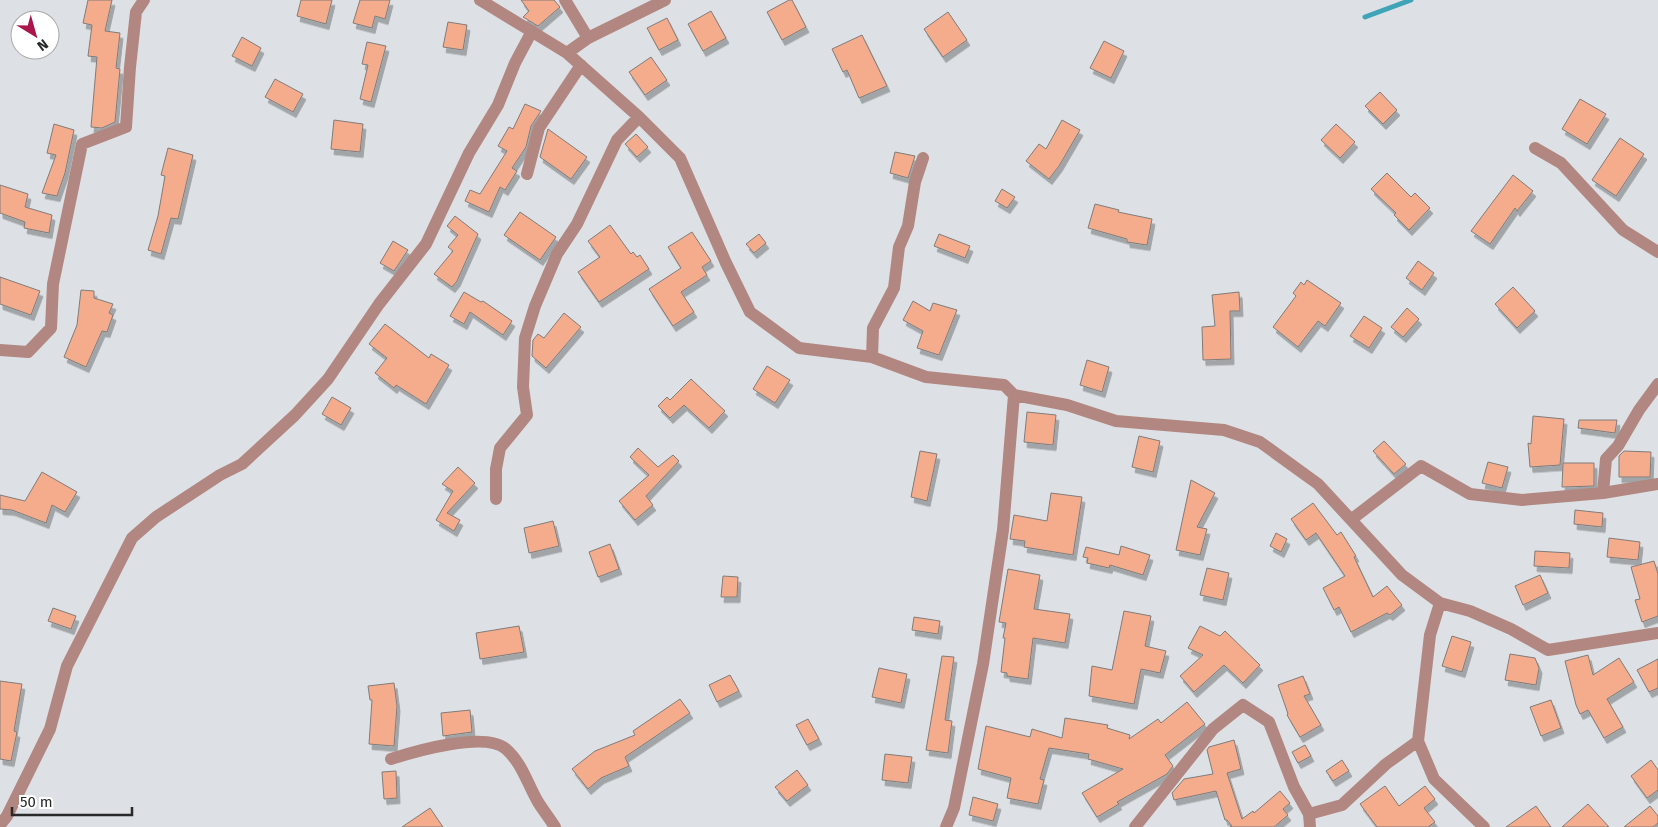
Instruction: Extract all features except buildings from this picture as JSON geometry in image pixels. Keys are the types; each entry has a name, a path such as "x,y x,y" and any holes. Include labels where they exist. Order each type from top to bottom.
{"street":[{"path":"0,350 28,352 51,328 53,284 78,174 82,144 126,127 136,12 144,0"},
{"path":"480,0 567,53 639,117 680,158 726,263 750,312 799,348 872,356 926,377 1004,385 1014,395 1067,405 1116,421 1224,430 1260,442 1318,484 1402,575 1440,603 1470,611 1511,629 1548,650 1658,634"},
{"path":"565,0 588,38"},
{"path":"567,53 588,38 665,0"},
{"path":"0,825 7,816 50,729 66,666 132,538 156,517 220,475 242,464 295,415 328,378 380,304 426,244 469,153 498,105 515,63 532,31"},
{"path":"527,174 539,128 581,65"},
{"path":"496,500 496,469 500,448 527,415 523,387 525,338 535,306 557,254 577,224 617,140 639,117"},
{"path":"1535,148 1561,163 1623,230 1658,252"},
{"path":"872,356 874,328 894,288 899,247 908,226 915,182 923,158"},
{"path":"1603,493 1606,460 1618,446 1639,410 1658,384"},
{"path":"946,827 954,808 984,664 1003,530 1014,395"},
{"path":"1352,519 1421,466 1470,494 1522,500 1603,493 1658,484"},
{"path":"1440,603 1430,636 1418,740 1434,778 1484,827"},
{"path":"1135,827 1213,729 1243,705 1269,722 1309,821 1342,805 1386,764 1418,740"},
{"path":"391,759 451,742 493,744 505,748 513,756 555,827"}],"waterway":[{"path":"1365,17 1411,0"}]}
